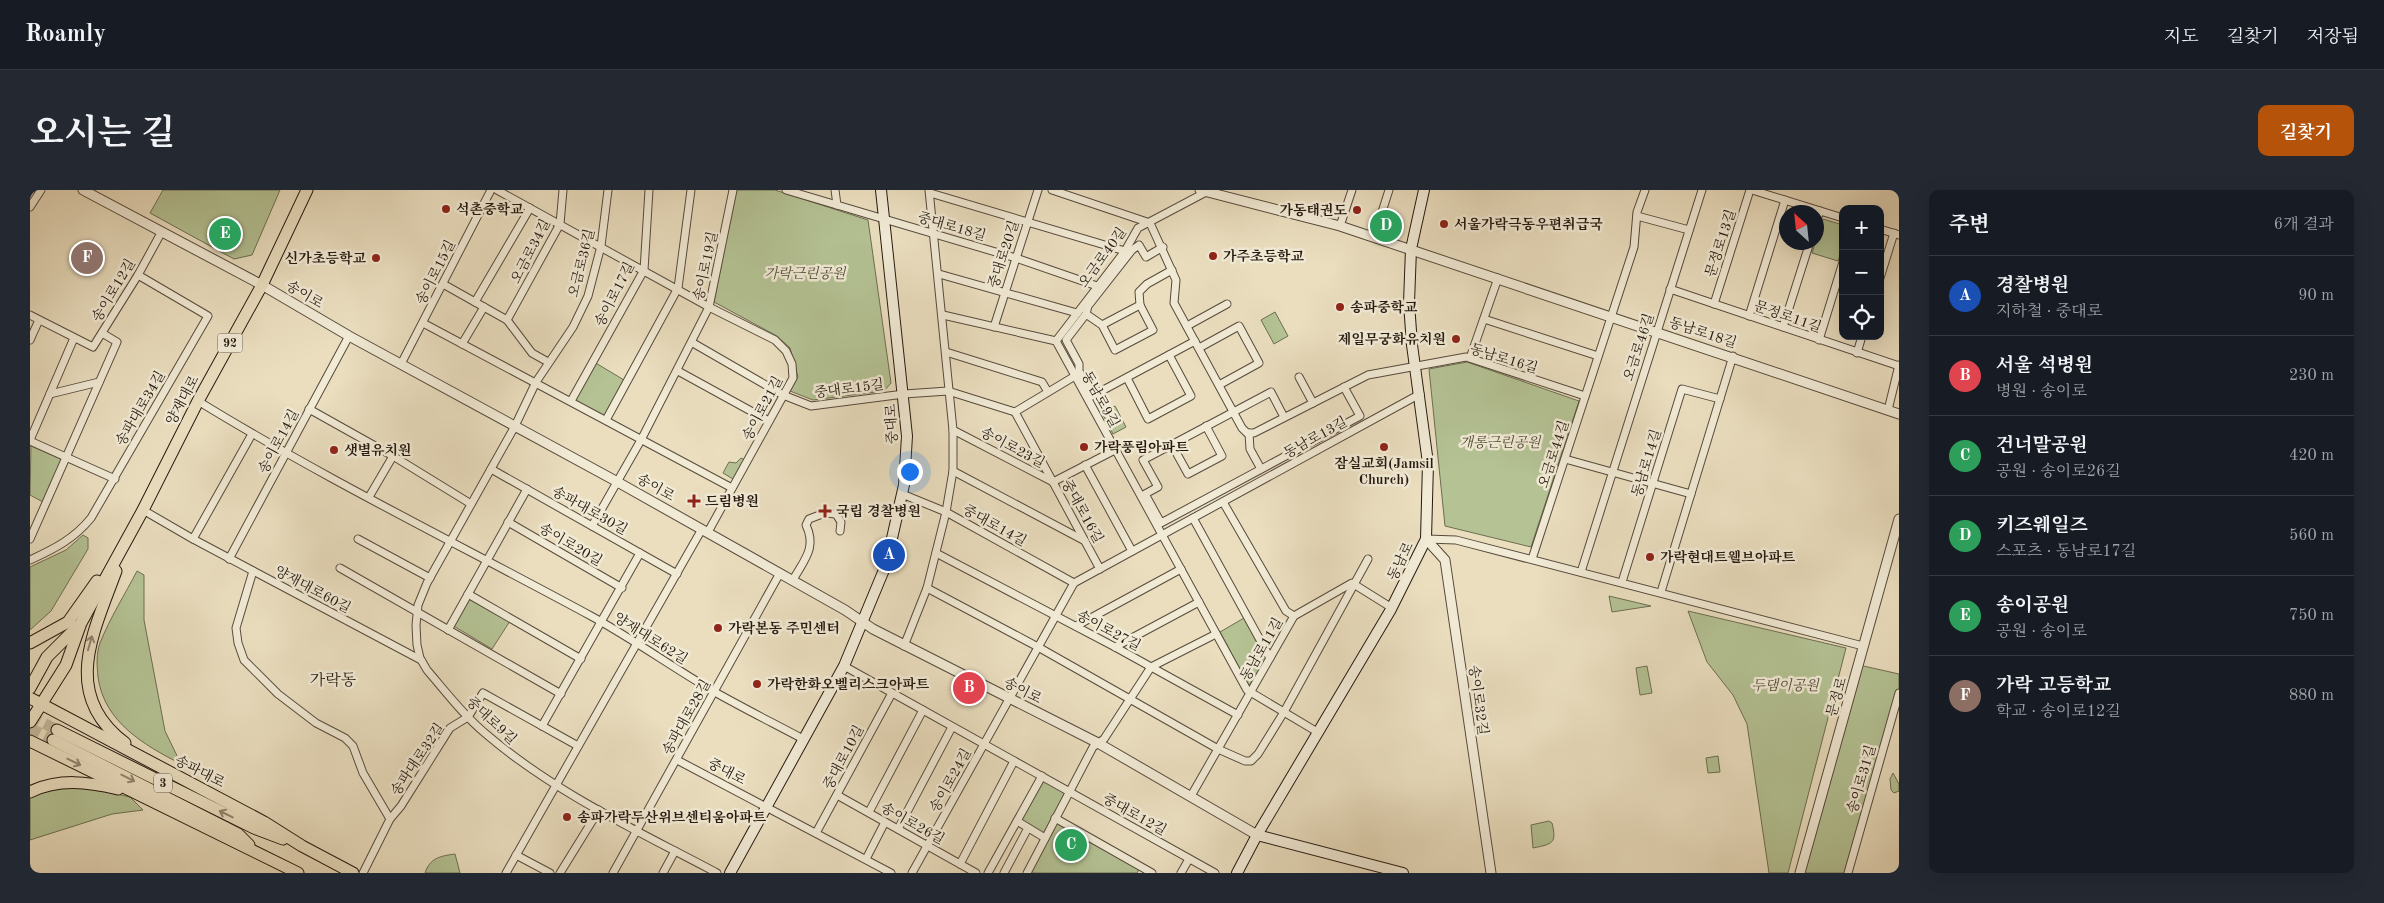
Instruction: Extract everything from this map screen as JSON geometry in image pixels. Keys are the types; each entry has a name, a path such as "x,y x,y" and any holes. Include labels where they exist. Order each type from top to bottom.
{"main road":[{"name":"양재대로","path":"30,722 66,665 81,623 129,537 198,401 262,285 307,190"},
{"name":"중대로","path":"730,873 844,666 886,565 902,494 907,436 881,190"},
{"name":"동남로","path":"1237,873 1257,835 1392,608 1426,539 1428,463 1415,367 1409,304 1411,249 1424,190"},
{"path":"30,643 68,622 129,537"},
{"path":"129,537 89,646 86,667 96,710 112,733 152,763"},
{"name":"양재대로","path":"30,688 47,657 81,623"},
{"name":"송파대로","path":"30,698 264,822 302,846 353,873"},
{"path":"52,739 46,740 58,720 64,717"},
{"path":"30,741 52,739 138,794 256,852"},
{"name":"3","path":"52,739 254,828 302,846"},
{"name":"3","path":"52,739 238,834 256,852 298,873"},
{"path":"30,792 52,784 74,781 97,784 138,794"},
{"name":"송이로","path":"1257,835 1377,870 1403,873"}],"street":[{"path":"30,208 41,190"},
{"name":"송이로","path":"83,190 262,285 349,336 618,482 793,580 904,646 1098,744 1257,835"},
{"name":"송이로15길","path":"401,364 491,190"},
{"name":"송이로21길","path":"497,190 678,288 709,307 775,340 786,350 792,364 793,378 732,488 705,531"},
{"name":"오금로34길","path":"507,320 560,224 562,190"},
{"name":"오금로36길","path":"515,426 536,382 573,327 588,296 601,246 608,190"},
{"name":"송이로17길","path":"571,401 644,270 649,190"},
{"path":"606,420 678,288 691,190"},
{"name":"송이로19길","path":"618,482 693,343 709,307 733,190"},
{"name":"중대로18길","path":"786,190 1016,258 1097,286"},
{"path":"835,190 837,205"},
{"name":"중대로20길","path":"994,327 1038,190"},
{"path":"1052,190 1150,223 1163,247 1176,280 1174,303 1242,428 1249,433 1250,449 1261,469"},
{"path":"1340,226 1352,190"},
{"path":"1374,237 1389,190"},
{"name":"오금로44길","path":"1532,560 1634,247 1637,216 1645,190"},
{"name":"오금로46길","path":"1581,572 1702,190"},
{"name":"문정로13길","path":"1714,304 1751,190 1801,205"},
{"path":"904,646 927,588 946,512 953,471 953,430 930,191 1125,251"},
{"path":"1207,191 1340,226 1411,249"},
{"name":"오금로40길","path":"1056,341 1125,251 1138,228 1207,191"},
{"path":"1749,316 1785,200"},
{"path":"475,302 530,208"},
{"name":"문정로13길","path":"1824,212 1839,217"},
{"path":"1637,216 1689,230"},
{"path":"1884,230 1897,234 1884,268"},
{"name":"송이로12길","path":"30,539 31,531 117,342 102,333 138,275 161,233"},
{"path":"1163,247 1146,257 1139,245 1132,250 1088,306 1086,314 1066,340 1080,364 1078,371 1092,396 1169,355 1239,326 1259,363 1219,385"},
{"name":"동남로18길","path":"1411,249 1611,319 1656,331 1733,356 1899,414"},
{"path":"1783,327 1807,250"},
{"path":"1086,314 1102,326 1115,350 1153,330 1140,305 1139,292 1147,284 1172,270"},
{"path":"939,274 1077,313"},
{"name":"송파대로34길","path":"30,560 66,543 82,530 91,518 208,316 138,275"},
{"path":"1820,340 1839,276"},
{"path":"1470,358 1498,278"},
{"path":"443,284 507,320 532,353 548,362"},
{"name":"문정로11길","path":"1670,289 1899,366"},
{"path":"1186,326 1227,304"},
{"path":"1102,326 1140,305"},
{"path":"462,344 484,307"},
{"path":"30,315 93,347 102,333"},
{"path":"943,315 1056,341"},
{"path":"1484,319 1598,356"},
{"path":"30,340 39,320"},
{"path":"423,323 732,488"},
{"name":"송이로14길","path":"229,559 349,336"},
{"path":"74,338 30,441 115,479"},
{"path":"1857,352 1861,340"},
{"name":"동남로9길","path":"1056,341 1247,690 1319,733"},
{"name":"중대로15길","path":"693,343 784,395 811,406 904,394"},
{"path":"946,352 1042,382 1048,392"},
{"path":"1126,378 1148,419 1191,396 1169,355"},
{"name":"동남로16길","path":"1249,433 1254,433 1368,375 1466,356 1585,396"},
{"path":"1661,592 1733,356"},
{"path":"1888,410 1899,366"},
{"path":"678,371 769,421"},
{"path":"904,394 948,391 1015,412 1075,376"},
{"path":"1299,377 1313,403"},
{"path":"50,394 99,382"},
{"path":"1284,418 1271,392 1143,460 1158,487 1146,494 1162,523 1360,416 1344,387"},
{"name":"동남로14길","path":"1622,582 1682,388 1720,399"},
{"name":"동남로13길","path":"1074,583 1420,394"},
{"name":"양재대로62길","path":"198,401 286,453 638,642 714,691 803,739"},
{"path":"309,409 393,456 471,504"},
{"name":"중대로16길","path":"1015,412 1100,569"},
{"name":"중대로9길","path":"515,426 430,578 417,612 417,644 421,660 427,670 468,717 512,755 555,786 717,873"},
{"path":"1172,445 1188,474 1222,456 1206,426"},
{"name":"송이로23길","path":"953,430 1053,482 1115,450"},
{"path":"193,539 252,434"},
{"path":"369,497 393,456"},
{"path":"1565,459 1691,494"},
{"path":"1085,465 1132,551"},
{"name":"송파대로30길","path":"491,469 677,574"},
{"path":"953,471 1085,541"},
{"name":"송이로","path":"592,526 618,482"},
{"path":"448,630 527,489"},
{"name":"중대로14길","path":"902,494 946,512 1074,583"},
{"path":"1223,502 1286,610 1294,616"},
{"name":"양재대로60길","path":"143,510 229,559 421,660"},
{"path":"793,580 809,552 812,537 806,525 809,519 825,513 836,514 841,522 840,531"},
{"path":"1193,518 1270,658"},
{"name":"송이로20길","path":"508,522 622,588"},
{"name":"문정로","path":"1800,873 1898,526"},
{"path":"506,873 677,574 705,531"},
{"path":"358,539 430,578"},
{"path":"1426,539 1456,540 1864,646"},
{"name":"송이로32길","path":"1426,539 1445,560 1491,873"},
{"path":"542,726 622,588 640,553"},
{"path":"936,553 1055,615"},
{"path":"927,588 1038,647 1218,749 1245,761 1251,761 1258,754 1284,712 1368,560"},
{"path":"340,568 561,694"},
{"path":"1076,626 1181,569"},
{"name":"송파대로32길","path":"253,571 236,628 238,643 244,660 278,694 310,718 345,738 353,746 363,773 390,819"},
{"name":"송파대로28길","path":"613,873 780,573"},
{"path":"1011,699 1074,583"},
{"name":"동남로11길","path":"1191,796 1294,616 1352,583 1355,585"},
{"path":"1355,585 1392,608"},
{"path":"468,594 581,659"},
{"path":"1115,647 1199,602"},
{"name":"송이로27길","path":"1055,615 1151,667"},
{"name":"송이로27길","path":"1098,744 1104,739 1151,667 1216,634"},
{"name":"중대로12길","path":"844,666 1216,873"},
{"path":"1151,667 1238,715"},
{"name":"송이로31길","path":"1848,873 1899,692"},
{"path":"468,717 483,693 578,746"},
{"name":"중대로10길","path":"816,833 892,693"},
{"name":"송이로24길","path":"912,873 1011,699"},
{"path":"869,812 923,710"},
{"name":"송파대로32길","path":"363,873 390,819 402,804 450,728 468,717"},
{"path":"898,829 952,727"},
{"path":"1027,873 1093,747 1098,744"},
{"name":"중대로","path":"677,760 765,807"},
{"path":"960,864 1014,761"},
{"path":"988,873 1042,776"},
{"name":"송이로26길","path":"837,795 976,873"},
{"path":"765,807 891,873"},
{"path":"560,873 599,810"},
{"path":"1056,818 1141,870 1152,873"},
{"path":"1017,821 1045,838"},
{"path":"866,859 885,822"},
{"path":"1004,873 1028,828"},
{"path":"663,873 675,851"},
{"path":"516,855 550,873"},
{"path":"1181,873 1189,859"}],"green space":[{"path":"163,190 280,190 252,255 234,259 150,213"},
{"name":"가락근린공원","path":"736,190 775,190 868,220 891,383 884,391 813,400 790,391 798,377 790,348 777,336 714,302"},
{"path":"1824,219 1839,224 1838,261 1812,253 1813,250 1824,250"},
{"path":"1275,312 1288,336 1274,344 1261,320"},
{"path":"594,362 624,380 604,416 574,400"},
{"name":"개롱근린공원","path":"1467,362 1579,401 1531,547 1445,526 1429,369"},
{"path":"1115,406 1126,427 1113,434 1102,413"},
{"path":"31,444 63,458 43,502 30,495"},
{"path":"741,458 745,460 733,479 723,473 729,462 736,463"},
{"path":"83,535 88,538 88,549 51,611 30,630 30,567 66,550"},
{"path":"137,571 144,575 144,620 165,731 181,764 140,740 117,719 108,707 98,677 97,656 100,643"},
{"path":"1609,596 1651,606 1612,612"},
{"path":"468,597 510,621 492,649 452,625"},
{"name":"두댐이공원","path":"1688,611 1846,648 1788,873 1769,873 1747,724 1733,695 1707,662"},
{"path":"1244,618 1267,657 1249,686 1220,632"},
{"path":"1859,665 1899,674 1899,693 1848,873 1800,873"},
{"path":"1647,666 1652,693 1640,695 1636,668"},
{"path":"1718,756 1720,772 1708,773 1706,758"},
{"path":"1893,773 1899,784 1899,791 1894,793 1891,790 1890,779"},
{"path":"1043,778 1067,792 1044,834 1020,820"},
{"path":"72,784 130,797 143,810 112,814 30,840 30,796"},
{"path":"1056,821 1139,869 1137,873 1029,873"},
{"path":"1549,821 1552,823 1554,835 1552,841 1549,844 1533,848 1531,825"},
{"path":"455,854 460,873 425,873 430,864 436,859"}],"tunnel":[{"path":"30,716 57,730"},
{"path":"30,728 53,740"}],"place":[{"name":"석촌중학교","path":"446,209"},
{"name":"가동태권도","path":"1357,210"},
{"name":"서울가락극동우편취급국","path":"1444,224"},
{"name":"키즈웨일즈","path":"1386,226"},
{"name":"송이공원","path":"225,234"},
{"name":"가주초등학교","path":"1213,256"},
{"name":"가락 고등학교","path":"87,258"},
{"name":"신가초등학교","path":"376,258"},
{"name":"송파중학교","path":"1340,307"},
{"name":"제일무궁화유치원","path":"1456,339"},
{"name":"가락풍림아파트","path":"1084,447"},
{"name":"잠실교회(Jamsil Church)","path":"1384,447"},
{"name":"샛별유치원","path":"334,450"},
{"name":"드림병원","path":"694,501"},
{"name":"국립 경찰병원","path":"825,511"},
{"name":"경찰병원","path":"889,555"},
{"name":"가락현대트웰브아파트","path":"1650,557"},
{"name":"가락본동 주민센터","path":"718,628"},
{"name":"가락한화오벨리스크아파트","path":"757,684"},
{"name":"서울 석병원","path":"969,688"},
{"name":"송파가락두산위브센티움아파트","path":"567,817"},
{"name":"건너말공원","path":"1071,845"}],"district":[{"name":"가락동","path":"333,679"}]}
